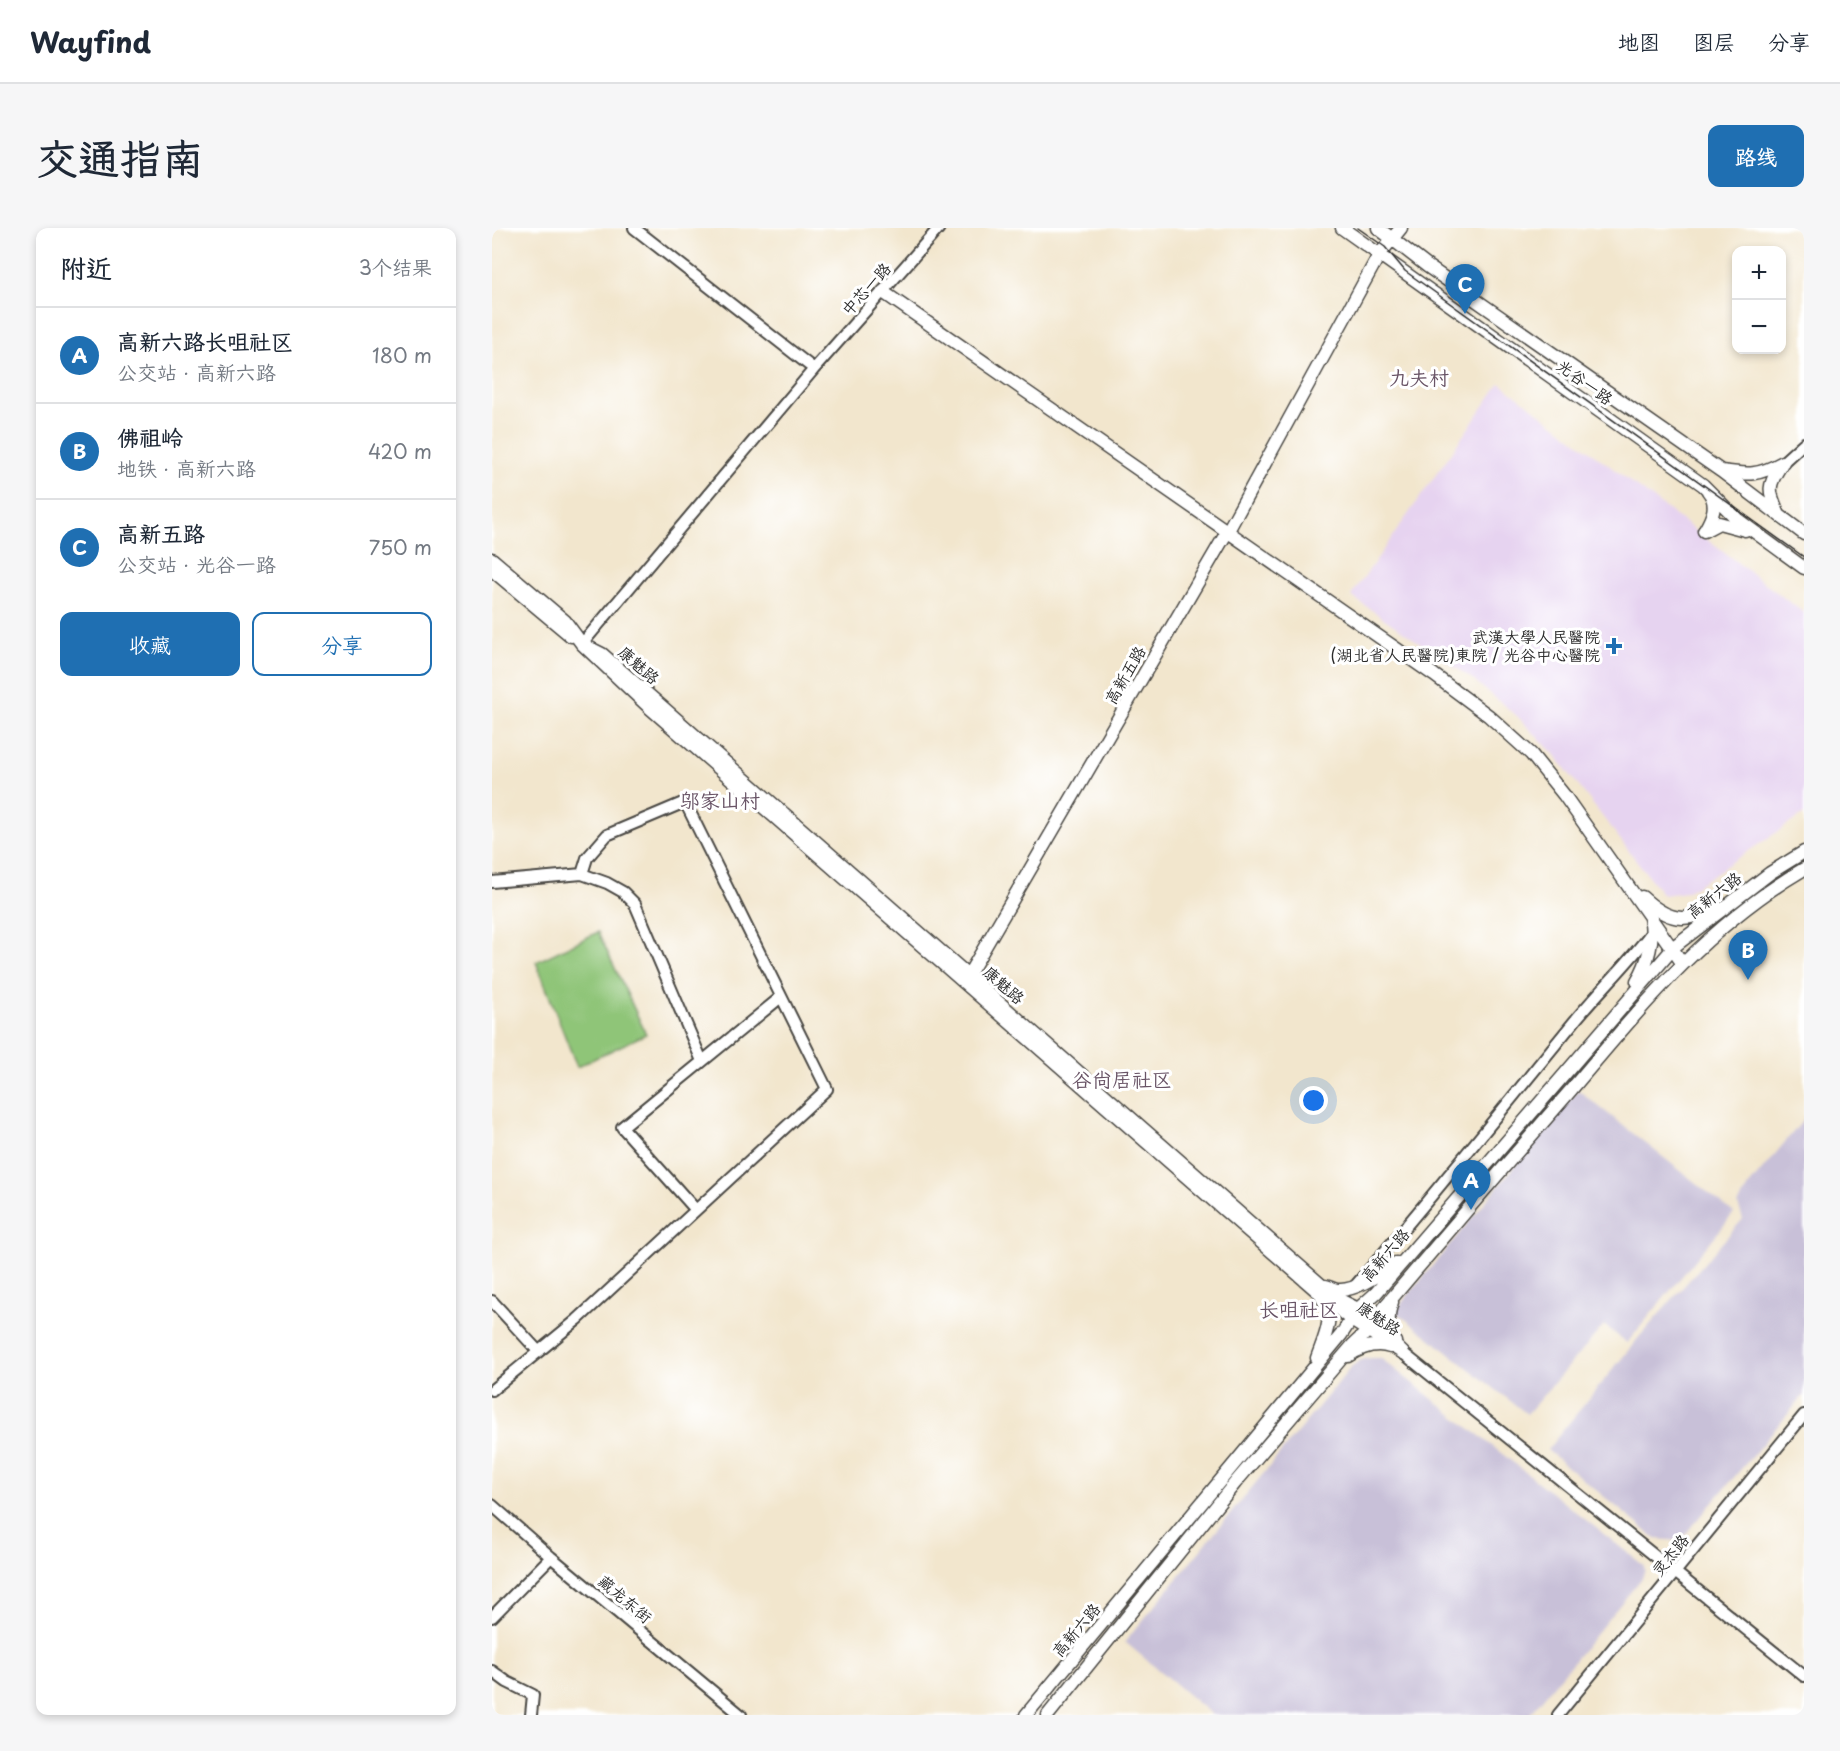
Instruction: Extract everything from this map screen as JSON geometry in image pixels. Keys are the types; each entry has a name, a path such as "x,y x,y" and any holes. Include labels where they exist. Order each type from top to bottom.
{"main road":[{"name":"光谷一路","path":"1342,228 1703,485 1754,533 1804,568"},
{"name":"光谷一路","path":"1378,228 1456,286 1721,471 1804,534"},
{"name":"高新五路","path":"967,979 1229,529 1379,255 1401,228"},
{"path":"885,290 1229,529 1437,670 1493,712 1535,750 1568,792 1685,962"},
{"path":"1721,471 1746,475 1764,472 1783,462"},
{"path":"1780,516 1772,497 1770,481 1783,462"},
{"path":"1703,485 1711,495 1714,508 1704,531 1719,523 1754,533"},
{"name":"康魅路","path":"492,559 565,621 582,644"},
{"name":"康魅路","path":"492,570 582,644 650,708 967,979 1318,1287 1351,1320 1370,1327 1403,1353"},
{"name":"高新六路","path":"1026,1715 1313,1368 1358,1309 1376,1293 1674,947 1770,873 1804,852"},
{"name":"高新六路","path":"1048,1715 1236,1483 1645,1003 1741,910 1804,869"},
{"path":"1643,903 1675,919 1690,918 1708,912 1737,898"},
{"path":"1626,1001 1645,969 1651,919 1643,903"},
{"path":"1318,1287 1338,1290 1355,1286 1375,1277 1409,1253"},
{"path":"1313,1368 1328,1327 1329,1316 1318,1287"},
{"name":"康魅路","path":"1318,1287 1358,1309 1370,1327"},
{"path":"1394,1296 1388,1311 1388,1325 1403,1353"},
{"path":"1327,1375 1348,1356 1364,1348 1386,1346 1403,1353"}],"street":[{"path":"634,228 814,369"},
{"name":"中芯一路","path":"582,644 814,369 939,228"},
{"path":"1783,462 1804,443"},
{"path":"492,1390 577,1320 826,1089 685,802 607,835 586,858 582,874"},
{"path":"492,882 582,874 607,883 623,892 635,904 702,1061"},
{"path":"1355,1286 1584,1010 1651,933"},
{"path":"696,1210 622,1127 781,997"},
{"path":"492,1301 538,1351"},
{"name":"康魅路","path":"1403,1353 1804,1676"},
{"name":"灵杰路","path":"1558,1715 1804,1415"},
{"name":"藏龙东街","path":"492,1505 741,1715"},
{"path":"492,1617 551,1557"},
{"path":"492,1671 507,1682 533,1695 531,1715"}],"shaded area":[{"name":"武漢大學人民醫院 (湖北省人民醫院)東院 / 光谷中心醫院","path":"1500,383 1804,613 1804,814 1687,892 1663,895 1554,754 1517,716 1471,678 1351,596"},
{"path":"1578,1090 1734,1213 1627,1343 1604,1325 1527,1414 1395,1311"},
{"path":"1804,1119 1804,1395 1680,1541 1656,1539 1547,1450 1640,1336 1743,1219 1738,1205 1748,1187"},
{"path":"1380,1358 1387,1363 1643,1565 1645,1570 1642,1578 1529,1715 1212,1715 1125,1642 1352,1366 1361,1360"}],"green space":[{"path":"598,932 646,1034 577,1067 536,962"}],"tram line":[{"path":"1358,228 1385,247 1405,271 1804,557"}],"place":[{"name":"高新五路","path":"1465,314"},
{"name":"武漢大學人民醫院 (湖北省人民醫院)東院 / 光谷中心醫院","path":"1614,646"},
{"name":"佛祖岭","path":"1748,980"},
{"name":"高新六路长咀社区","path":"1471,1210"}],"district":[{"name":"九夫村","path":"1419,378"},
{"name":"邬家山村","path":"720,801"},
{"name":"谷尚居社区","path":"1122,1080"},
{"name":"长咀社区","path":"1299,1310"}]}
